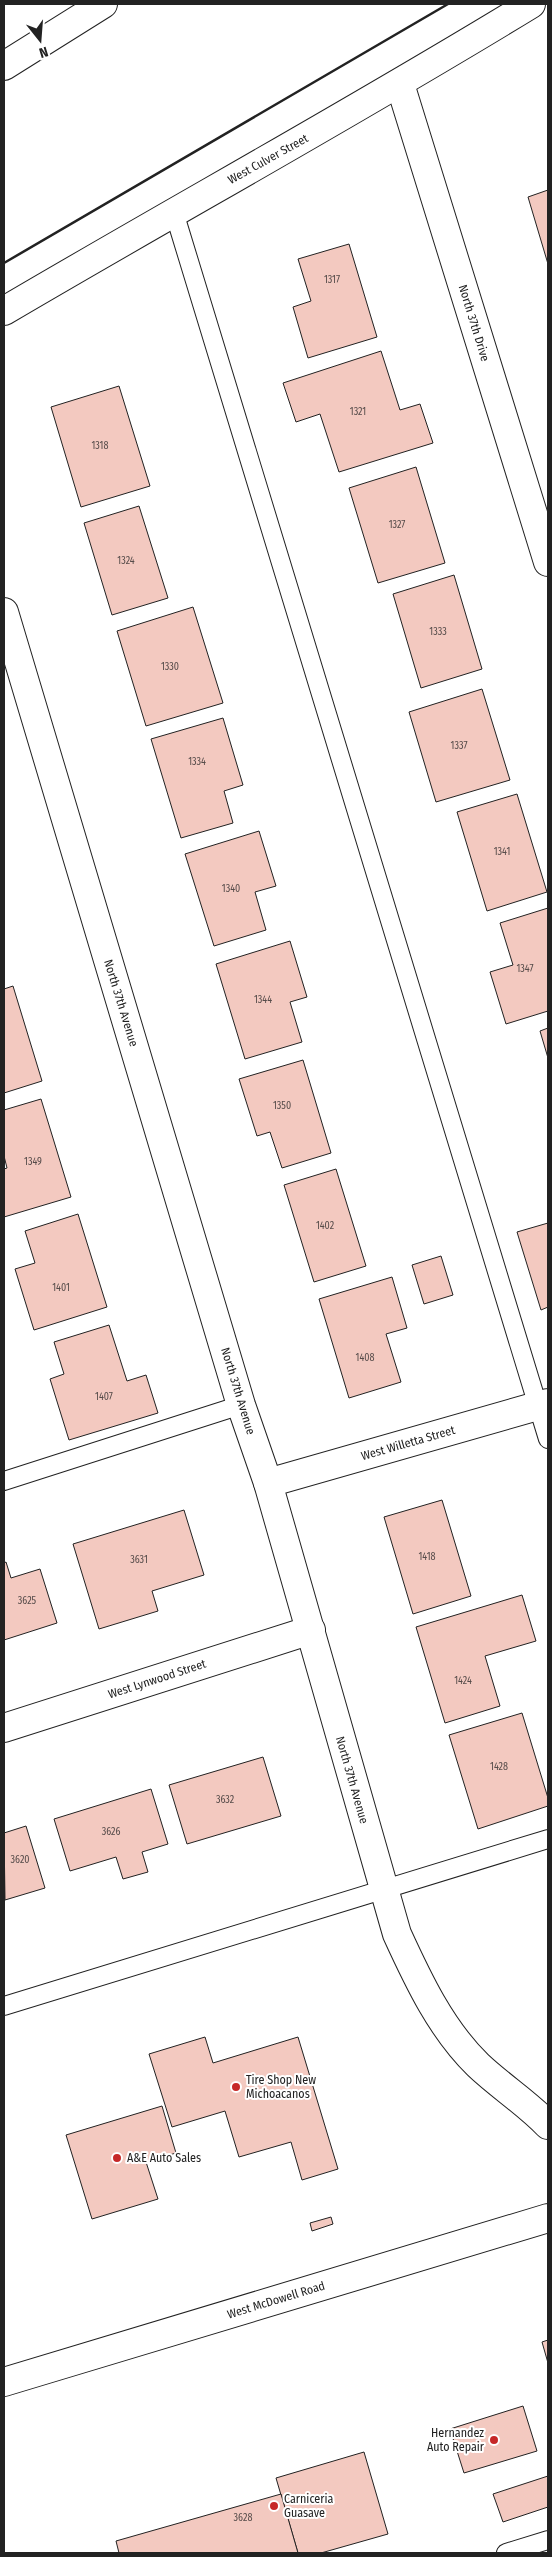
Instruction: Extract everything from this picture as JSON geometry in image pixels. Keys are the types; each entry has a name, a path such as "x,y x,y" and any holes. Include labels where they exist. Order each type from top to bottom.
{"main road":[{"path":"4,66 103,4"},
{"name":"West Culver Street","path":"4,312 174,212 400,84 531,4"},
{"name":"North 37th Drive","path":"400,84 548,562"},
{"name":"North 37th Avenue","path":"4,612 241,1405 268,1483 397,1934 421,1986 449,2030 476,2064 548,2125"},
{"name":"West Willetta Street","path":"268,1483 543,1405"},
{"name":"West Lynwood Street","path":"4,1728 311,1630"},
{"name":"West McDowell Road","path":"4,2382 548,2218"}],"lane":[{"path":"174,212 543,1405 548,1439"},
{"path":"4,1482 241,1405"},
{"path":"4,2006 383,1888 548,1839"},
{"path":"506,2553 548,2540"}],"building":[{"path":"548,190 548,264 528,197"},
{"path":"349,244 377,337 308,358 293,307 311,301 298,259"},
{"path":"381,351 400,410 420,404 433,443 339,472 320,414 296,422 283,383"},
{"path":"119,386 150,486 81,507 51,407"},
{"path":"416,467 445,563 378,583 349,488"},
{"path":"139,506 168,598 112,615 84,523"},
{"path":"454,575 482,669 421,688 393,594"},
{"path":"193,607 223,703 146,726 117,631"},
{"path":"482,689 510,780 436,802 409,712"},
{"path":"223,718 243,785 224,791 233,823 181,838 151,739"},
{"path":"517,794 547,892 487,911 457,812"},
{"path":"259,831 276,886 255,892 266,930 214,946 185,854"},
{"path":"548,908 548,1011 506,1024 490,972 513,965 500,923"},
{"path":"290,941 307,997 290,1002 302,1042 245,1059 216,964"},
{"path":"13,986 42,1081 4,1093 4,989"},
{"path":"548,1028 548,1058 540,1031"},
{"path":"303,1060 331,1153 282,1168 270,1132 257,1136 239,1079"},
{"path":"41,1099 71,1197 4,1217 4,1169 7,1168 4,1156 4,1110"},
{"path":"336,1169 366,1266 314,1282 284,1185"},
{"path":"78,1214 107,1307 34,1330 15,1269 35,1263 25,1231"},
{"path":"548,1223 548,1307 541,1310 517,1232"},
{"path":"441,1256 453,1295 424,1304 412,1265"},
{"path":"392,1277 407,1328 386,1334 401,1382 349,1398 319,1299"},
{"path":"109,1325 127,1381 146,1375 158,1413 69,1440 50,1379 64,1374 54,1342"},
{"path":"442,1500 471,1596 413,1614 384,1517"},
{"path":"184,1510 204,1575 152,1591 158,1611 99,1629 73,1544"},
{"path":"6,1562 11,1578 40,1569 57,1623 4,1640 4,1563"},
{"path":"522,1595 536,1641 485,1656 500,1706 445,1723 416,1627"},
{"path":"522,1713 548,1798 548,1806 478,1829 449,1735"},
{"path":"263,1757 281,1816 187,1844 169,1785"},
{"path":"151,1789 168,1844 142,1852 148,1872 123,1879 116,1857 70,1871 54,1819"},
{"path":"26,1826 45,1888 5,1900 4,1833"},
{"name":"Tire Shop New Michoacanos","path":"205,2037 213,2063 298,2037 338,2169 302,2180 291,2142 239,2157 225,2111 172,2127 149,2054"},
{"name":"A&E Auto Sales","path":"162,2106 176,2153 146,2162 158,2199 92,2219 66,2135"},
{"path":"331,2217 333,2224 312,2231 310,2223"},
{"path":"548,2340 548,2363 542,2342"},
{"name":"Hernandez Auto Repair","path":"523,2406 537,2451 464,2473 450,2429"},
{"path":"364,2452 388,2534 321,2553 298,2553 276,2478"},
{"path":"548,2476 548,2507 503,2522 493,2494"},
{"path":"281,2494 298,2553 119,2553 116,2541"}],"wall":[{"path":"4,263 448,4"}],"place":[{"name":"Tire Shop New Michoacanos","path":"236,2087"},
{"name":"A&E Auto Sales","path":"117,2158"},
{"name":"Hernandez Auto Repair","path":"494,2440"},
{"name":"Carniceria Guasave","path":"274,2506"}]}
